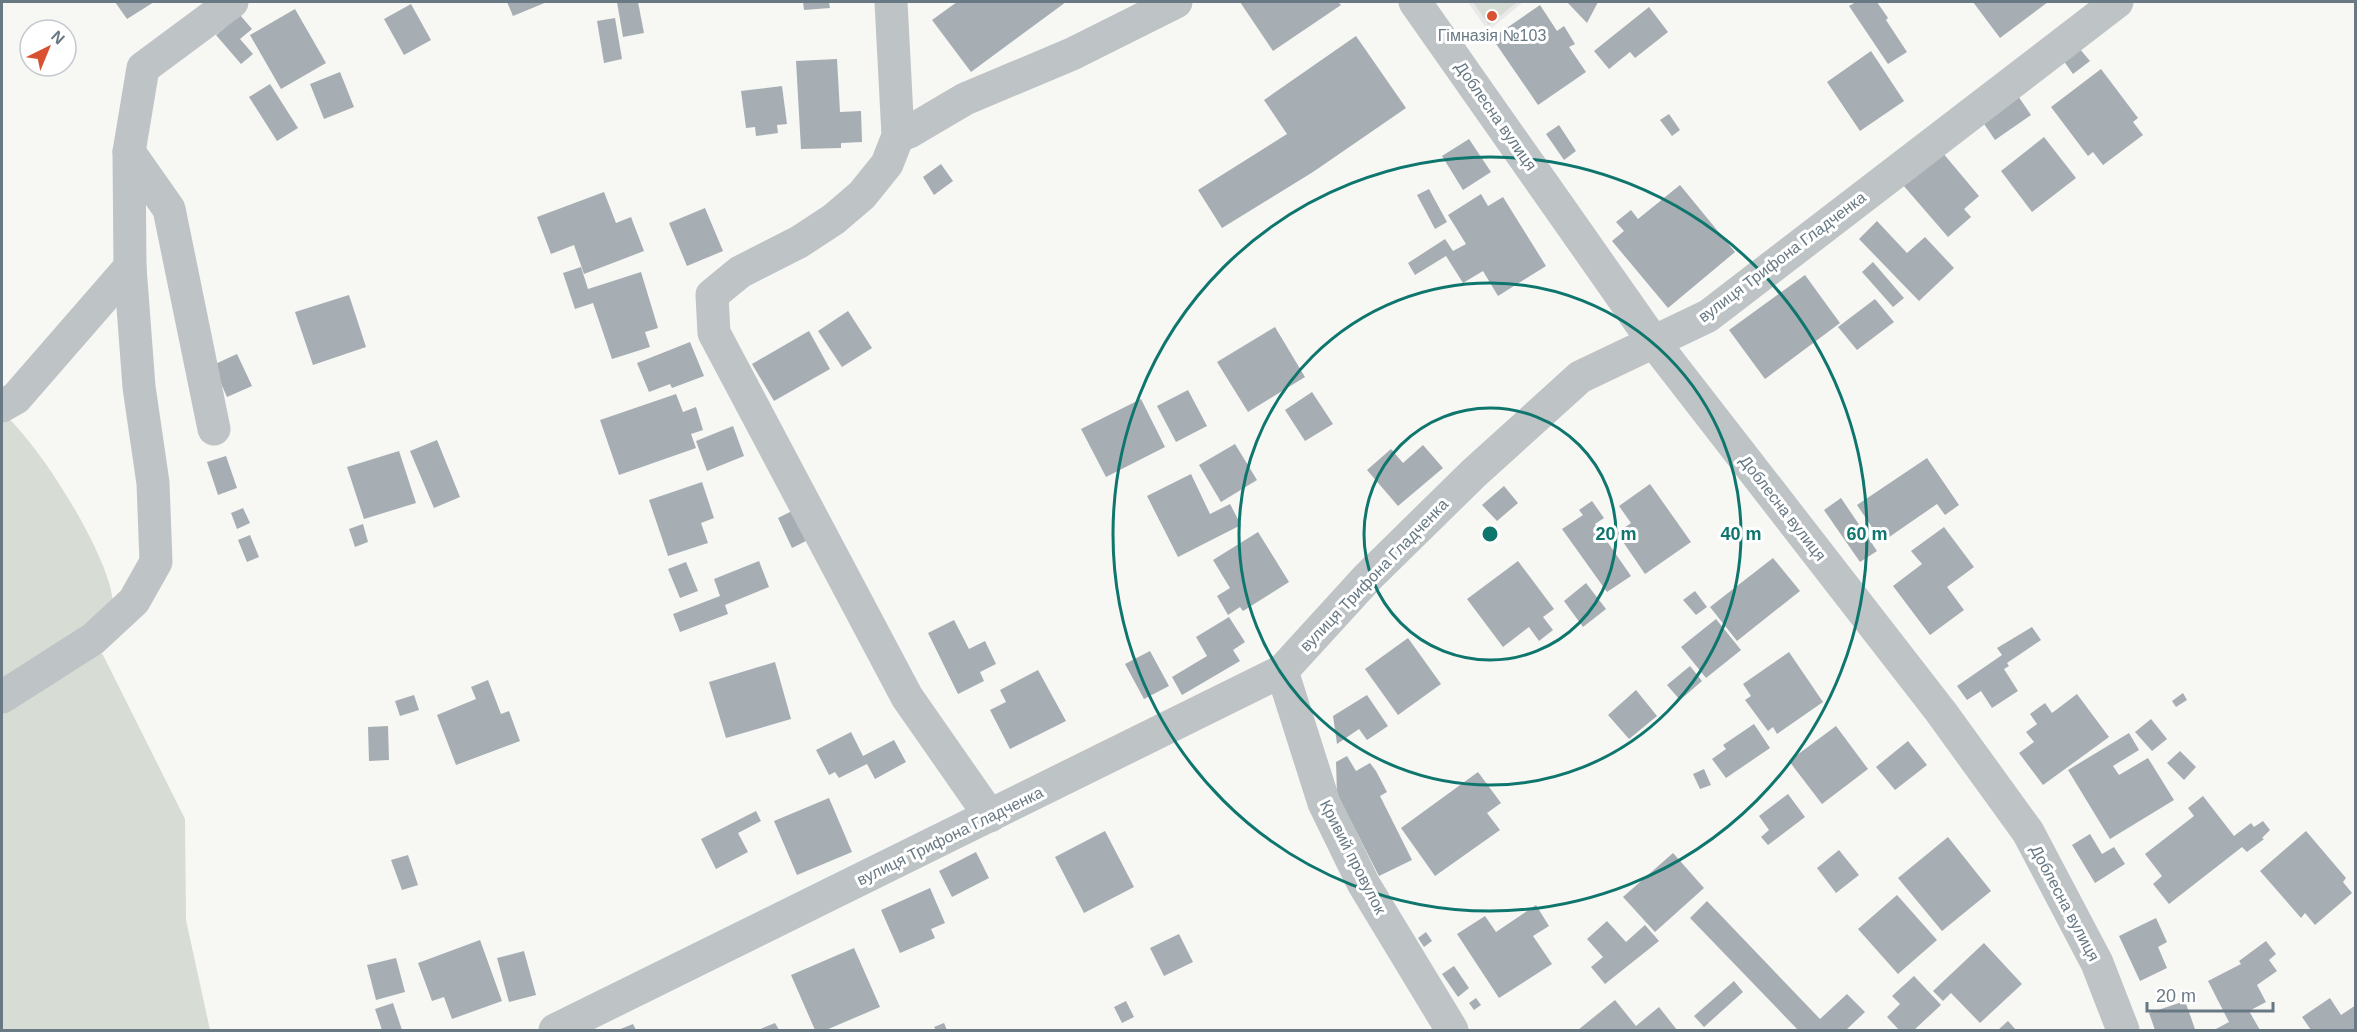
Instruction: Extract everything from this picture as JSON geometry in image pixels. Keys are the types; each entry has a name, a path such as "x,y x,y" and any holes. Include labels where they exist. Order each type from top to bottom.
{"street":[{"path":"2,697 93,639 134,601 156,562 153,483 139,387 130,267 129,152 143,68 232,2"},
{"path":"891,2 898,136 887,165 862,195 808,236 740,272 712,295 714,333 907,697 990,816"},
{"path":"898,136 909,132 965,99 1072,54 1176,2"},
{"name":"Доблесна вулиця","path":"1415,2 1653,341 1941,712 2028,832 2097,963 2123,1030"},
{"name":"вулиця Трифона Гладченка","path":"555,1030 1282,671 1392,553 1474,473 1580,377 1708,316 2115,2"},
{"path":"129,152 169,209 214,429"},
{"path":"2,406 16,398 130,267"},
{"name":"Кривий провулок","path":"1282,671 1324,803 1363,883 1452,1030"}],"shaded area":[{"name":"Гімназія №103","path":"1468,2 1523,2 1488,31"},
{"name":"Гімназія №103","path":"1473,2 1517,2 1489,25"},
{"path":"2,412 33,446 65,493 93,542 110,586 116,632 97,650 103,655 185,819 186,920 210,1030 2,1030"}],"building":[{"path":"115,2 154,2 127,19"},
{"path":"507,2 547,2 513,16"},
{"path":"617,2 638,2 644,33 623,37"},
{"path":"803,2 829,2 830,8 804,10"},
{"path":"957,2 1066,2 971,72 932,20"},
{"path":"1240,2 1338,2 1341,5 1273,51"},
{"path":"1567,2 1598,2 1587,23"},
{"path":"1856,2 1877,2 1907,52 1888,64 1849,6"},
{"path":"1973,2 2048,2 2000,38"},
{"path":"411,4 431,40 404,55 384,19"},
{"path":"1540,5 1557,31 1564,26 1575,44 1569,47 1586,72 1538,105 1492,38"},
{"path":"1649,7 1668,32 1635,58 1630,52 1609,69 1594,51"},
{"path":"295,9 326,63 281,89 250,35"},
{"path":"240,15 252,29 240,39 253,54 241,64 216,35"},
{"path":"615,18 622,59 604,63 597,21"},
{"path":"1356,36 1406,108 1313,172 1222,228 1198,190 1287,134 1264,100"},
{"path":"2079,48 2090,61 2073,74 2063,60"},
{"path":"1871,51 1904,101 1860,131 1827,82"},
{"path":"837,59 840,112 861,111 862,142 841,143 841,148 801,149 796,61"},
{"path":"2101,69 2138,118 2133,122 2143,135 2103,165 2093,152 2088,156 2051,107"},
{"path":"340,72 354,107 324,119 310,84"},
{"path":"270,84 298,128 277,141 249,97"},
{"path":"782,86 787,124 777,125 778,133 756,136 755,127 746,128 741,91"},
{"path":"2016,93 2031,115 1995,140 1980,118"},
{"path":"1669,114 1680,130 1672,136 1660,120"},
{"path":"1559,125 1576,151 1564,160 1546,134"},
{"path":"2044,137 2076,178 2032,212 2001,171"},
{"path":"1469,139 1491,172 1463,190 1442,156"},
{"path":"1942,152 1979,196 1964,209 1971,217 1948,237 1903,185"},
{"path":"941,164 953,181 934,195 923,177"},
{"path":"1680,185 1735,252 1668,308 1612,241 1624,231 1616,222 1631,210 1638,219"},
{"path":"1429,189 1447,222 1435,229 1417,195"},
{"path":"604,192 616,223 631,217 644,251 584,274 574,245 551,254 537,217"},
{"path":"1481,194 1488,206 1503,197 1546,266 1498,296 1483,271 1463,283 1446,256 1415,275 1408,263 1445,239 1453,251 1466,244 1448,215"},
{"path":"705,208 723,251 687,266 669,223"},
{"path":"1877,221 1907,253 1925,237 1954,268 1919,301 1859,239"},
{"path":"1873,262 1904,298 1893,307 1862,272"},
{"path":"581,267 588,289 641,272 658,328 645,332 650,347 612,359 593,303 575,309 563,273"},
{"path":"1805,275 1840,323 1765,379 1729,330"},
{"path":"349,295 366,347 313,365 295,312"},
{"path":"1875,299 1894,322 1857,350 1838,327"},
{"path":"848,311 872,348 842,367 818,331"},
{"path":"1275,327 1305,377 1248,412 1217,362"},
{"path":"809,331 830,369 774,401 752,364"},
{"path":"690,342 704,376 672,388 670,384 649,392 637,363"},
{"path":"237,354 252,386 227,397 213,365"},
{"path":"1188,390 1207,426 1176,442 1157,406"},
{"path":"1312,392 1333,424 1305,441 1285,410"},
{"path":"676,394 683,412 696,407 703,430 691,434 696,448 619,475 600,420"},
{"path":"1141,399 1165,447 1106,477 1081,429"},
{"path":"733,426 744,456 707,471 696,441"},
{"path":"437,440 460,497 434,508 410,451"},
{"path":"1235,444 1257,480 1221,502 1199,465"},
{"path":"1423,445 1443,468 1398,506 1367,470 1391,449 1403,463"},
{"path":"399,451 416,503 364,519 347,467"},
{"path":"226,456 237,488 218,495 207,462"},
{"path":"1927,458 1959,505 1945,515 1937,504 1882,542 1857,505"},
{"path":"1191,474 1210,514 1230,504 1241,525 1178,557 1147,496"},
{"path":"702,482 714,518 701,523 708,543 668,556 649,500"},
{"path":"1650,484 1691,542 1645,574 1617,533 1631,523 1619,506"},
{"path":"1504,486 1518,503 1497,521 1482,505"},
{"path":"1841,498 1877,551 1860,562 1824,510"},
{"path":"1592,501 1604,518 1595,524 1631,576 1607,592 1562,529 1583,515 1579,510"},
{"path":"243,508 250,523 237,529 231,513"},
{"path":"794,510 810,539 792,548 778,518"},
{"path":"363,524 368,542 355,547 349,529"},
{"path":"1944,527 1974,567 1947,587 1964,610 1930,635 1893,586 1922,564 1911,551"},
{"path":"1258,532 1289,582 1243,611 1240,607 1228,615 1217,596 1230,588 1213,560"},
{"path":"250,535 259,557 247,562 238,540"},
{"path":"1773,558 1800,591 1737,641 1710,607"},
{"path":"759,561 769,587 725,605 728,614 680,632 673,614 720,596 714,579"},
{"path":"1518,561 1554,609 1543,617 1553,630 1539,641 1529,627 1503,647 1467,599"},
{"path":"686,562 698,591 680,598 668,569"},
{"path":"1586,583 1606,609 1583,627 1564,601"},
{"path":"1695,591 1707,607 1696,615 1683,600"},
{"path":"1229,617 1245,642 1233,650 1240,661 1182,695 1172,677 1207,656 1196,637"},
{"path":"1716,619 1741,650 1706,678 1681,647"},
{"path":"954,620 969,649 985,641 996,664 980,672 984,681 958,694 928,633"},
{"path":"2032,627 2041,640 2007,663 2009,666 2004,669 2018,691 1992,708 1981,691 1967,700 1957,686 2002,655 1997,648"},
{"path":"1408,638 1441,684 1398,715 1365,669"},
{"path":"1150,651 1169,686 1144,699 1125,664"},
{"path":"1789,652 1823,702 1777,734 1773,727 1768,731 1745,700 1751,696 1743,684"},
{"path":"775,662 791,719 726,738 709,682"},
{"path":"1690,666 1702,681 1680,700 1667,685"},
{"path":"1038,670 1066,721 1010,749 990,710 1006,702 1000,690"},
{"path":"488,680 501,714 509,711 520,741 456,765 437,715 476,699 471,687"},
{"path":"1636,690 1657,716 1629,739 1608,715"},
{"path":"2183,693 2187,700 2176,707 2172,701"},
{"path":"2077,694 2109,737 2043,785 2019,753 2034,742 2026,732 2037,724 2030,714 2045,703 2052,713"},
{"path":"414,695 419,710 400,716 395,701"},
{"path":"1367,695 1388,726 1367,740 1359,729 1337,744 1333,716"},
{"path":"2151,719 2167,739 2152,751 2135,732"},
{"path":"1754,724 1770,748 1726,778 1712,759 1726,749 1723,745"},
{"path":"388,726 389,760 369,761 368,727"},
{"path":"1836,726 1868,769 1822,804 1789,761"},
{"path":"851,732 863,756 894,740 906,762 875,779 867,764 839,778 835,772 829,775 816,750"},
{"path":"2129,733 2139,750 2113,766 2119,775 2148,758 2174,800 2110,839 2068,770"},
{"path":"1908,741 1927,765 1895,790 1876,767"},
{"path":"2180,751 2196,767 2184,780 2167,763"},
{"path":"1347,756 1356,771 1370,763 1376,771 1387,792 1380,796 1412,860 1379,876 1337,794 1336,762"},
{"path":"1704,769 1711,785 1700,789 1693,774"},
{"path":"1478,772 1501,803 1487,813 1500,830 1435,876 1401,828"},
{"path":"1788,794 1805,817 1768,845 1761,837 1769,830 1759,816"},
{"path":"2203,796 2234,836 2251,823 2254,827 2263,821 2270,830 2262,838 2264,839 2247,852 2242,847 2169,904 2153,884 2162,876 2145,854 2194,816 2188,808"},
{"path":"829,798 852,852 797,875 774,821"},
{"path":"756,811 761,821 738,833 748,852 716,869 701,839"},
{"path":"1105,831 1134,887 1084,913 1055,857"},
{"path":"2306,831 2346,878 2343,882 2352,893 2315,925 2305,913 2301,918 2260,871"},
{"path":"2090,834 2102,854 2114,847 2125,864 2095,883 2072,845"},
{"path":"1948,837 1991,891 1942,931 1898,878"},
{"path":"1839,850 1859,875 1836,893 1817,868"},
{"path":"976,852 989,878 952,897 939,871"},
{"path":"1673,853 1704,888 1655,932 1623,897"},
{"path":"408,855 418,885 402,890 391,860"},
{"path":"930,888 945,923 931,929 935,938 900,953 881,910"},
{"path":"1897,895 1937,940 1898,974 1858,929"},
{"path":"1707,901 1820,1019 1847,994 1865,1012 1846,1030 1798,1030 1690,918"},
{"path":"1536,905 1549,926 1533,936 1552,964 1499,998 1457,934 1485,916 1496,932"},
{"path":"2156,918 2167,942 2158,947 2167,968 2140,981 2119,936"},
{"path":"1607,921 1626,942 1645,925 1659,941 1605,984 1591,967 1603,957 1587,939"},
{"path":"1426,932 1432,941 1424,947 1418,938"},
{"path":"1179,934 1193,962 1164,976 1150,948"},
{"path":"480,940 502,1001 452,1019 444,997 432,1001 418,963"},
{"path":"2266,941 2276,954 2269,960 2277,971 2257,985 2266,1002 2249,1011 2260,1030 2214,1030 2229,1022 2208,981 2241,964 2239,961"},
{"path":"1984,943 2022,984 1980,1023 1951,993 1943,1001 1933,991"},
{"path":"854,948 880,1007 826,1030 815,1030 791,975"},
{"path":"524,951 536,995 509,1002 497,958"},
{"path":"396,958 405,992 376,1000 367,965"},
{"path":"1454,966 1469,988 1458,997 1442,974"},
{"path":"1914,976 1941,1005 1914,1030 1899,1030 1887,1017 1900,1004 1892,996"},
{"path":"1734,981 1743,992 1704,1027 1694,1016"},
{"path":"1476,998 1481,1005 1474,1010 1469,1003"},
{"path":"2330,998 2341,1015 2356,1005 2356,1030 2311,1030 2302,1017"},
{"path":"1615,1000 1636,1026 1659,1007 1677,1030 1578,1030"},
{"path":"1126,1001 1134,1017 1122,1023 1114,1007"},
{"path":"2185,1001 2195,1029 2155,1030 2149,1013"},
{"path":"393,1003 402,1030 382,1030 375,1009"},
{"path":"2008,1021 2016,1030 1998,1030"},
{"path":"775,1023 779,1030 758,1030"},
{"path":"944,1023 947,1030 936,1030 934,1027"},
{"path":"633,1024 636,1030 618,1030"}],"place":[{"name":"Гімназія №103","path":"1492,16"}]}
